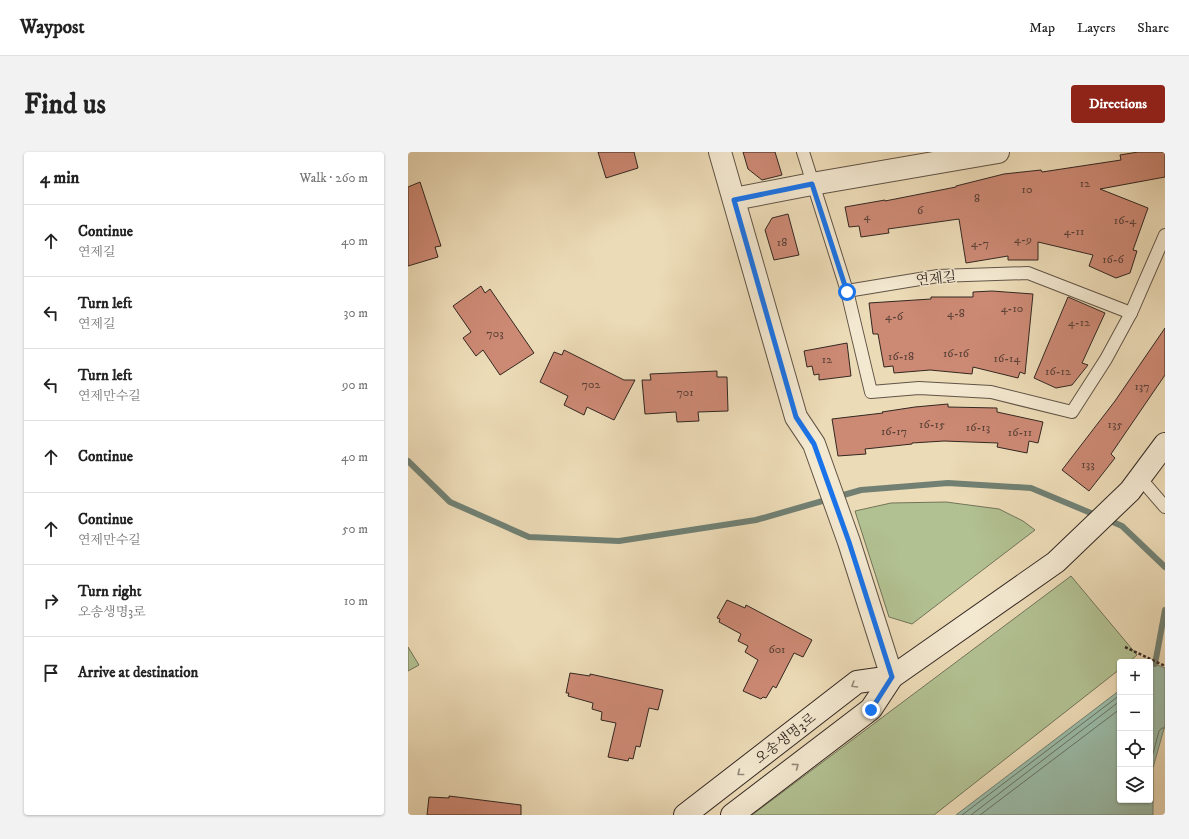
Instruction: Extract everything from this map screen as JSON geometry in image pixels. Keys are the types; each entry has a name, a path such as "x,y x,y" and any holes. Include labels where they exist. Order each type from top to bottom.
{"street":[{"path":"720,152 796,417 814,444 849,542 892,677"},
{"path":"734,200 812,184 998,152"},
{"path":"1135,484 1165,444"},
{"name":"오송생명3로","path":"732,815 871,710 892,677 1056,562 1135,484"},
{"name":"오송생명3로","path":"685,815 857,682 892,677"}],"lane":[{"path":"803,152 847,292 871,392 919,388 990,392 1072,412 1106,359 1131,313 1165,235"},
{"name":"연제길","path":"847,292 938,276 1028,273 1131,313"},
{"path":"1135,484 1165,507"}],"path":[{"path":"1125,647 1165,666"}],"shaded area":[{"path":"946,502 999,509 1023,521 1035,530 912,624 889,617 855,511 891,503"},
{"path":"1071,576 1137,655 1132,659 1117,659 1117,671 934,815 752,815"},
{"path":"408,647 419,665 408,671"}],"water":[{"path":"1155,664 1165,668 1165,725 1153,768 1153,695 1153,665"},
{"path":"1117,692 1117,803 1153,803 1153,815 956,815"}],"building":[{"path":"598,152 634,152 638,168 606,178"},
{"path":"743,152 775,152 782,175 762,180 748,169"},
{"path":"1138,152 1165,152 1165,177 1100,189 1148,208 1133,250 1137,251 1130,273 1116,278 1089,266 1093,255 1038,242 1038,260 1008,260 1008,256 966,263 959,219 888,229 889,233 861,237 859,226 849,227 845,207 956,187 1004,174 1041,170 1042,172 1121,160 1120,155"},
{"path":"420,182 441,246 435,247 438,257 408,266 408,187"},
{"path":"788,214 799,255 774,260 765,230 772,218"},
{"path":"481,286 485,293 490,289 534,353 500,375 483,350 476,356 463,338 471,332 453,306"},
{"path":"992,291 1033,294 1025,374 1020,372 1018,378 973,367 972,374 930,370 894,373 893,366 884,367 878,334 873,334 869,303 931,299 931,297 973,297 973,292"},
{"path":"1068,297 1105,313 1082,363 1088,365 1072,385 1056,388 1034,378"},
{"path":"1165,328 1165,375 1111,454 1115,458 1089,491 1062,470 1115,401"},
{"path":"847,343 851,376 819,380 819,374 814,375 812,366 807,367 804,351"},
{"path":"564,350 624,380 635,380 614,420 587,407 584,415 564,405 568,396 540,382 554,352 562,355"},
{"path":"717,371 717,377 727,377 728,411 698,412 699,421 677,422 676,412 645,414 642,380 651,380 650,374"},
{"path":"948,404 948,407 997,408 997,412 1043,422 1038,443 1029,441 1027,453 997,447 998,443 944,441 912,443 865,449 866,454 838,456 832,419 883,413 882,412 915,407"},
{"path":"727,600 745,608 746,605 812,640 803,657 794,653 776,688 773,686 766,698 763,697 761,699 743,691 758,660 745,652 748,646 738,641 741,634 719,622 720,619 717,618"},
{"path":"570,673 590,676 590,674 663,690 658,710 649,708 640,747 636,746 633,759 629,758 628,761 608,757 616,723 601,720 602,712 592,709 593,703 568,696 569,693 566,693"},
{"path":"449,796 521,805 521,815 427,815 429,797 449,798"}],"waterway":[{"path":"408,461 450,502 529,537 619,541 756,520 861,490 948,483 1031,488 1098,516"},
{"path":"1106,519 1122,526 1165,567"},
{"path":"1155,664 1165,610"}],"route":[{"path":"847,292 812,184 734,200 796,417 814,444 849,542 892,677 871,710"}]}
